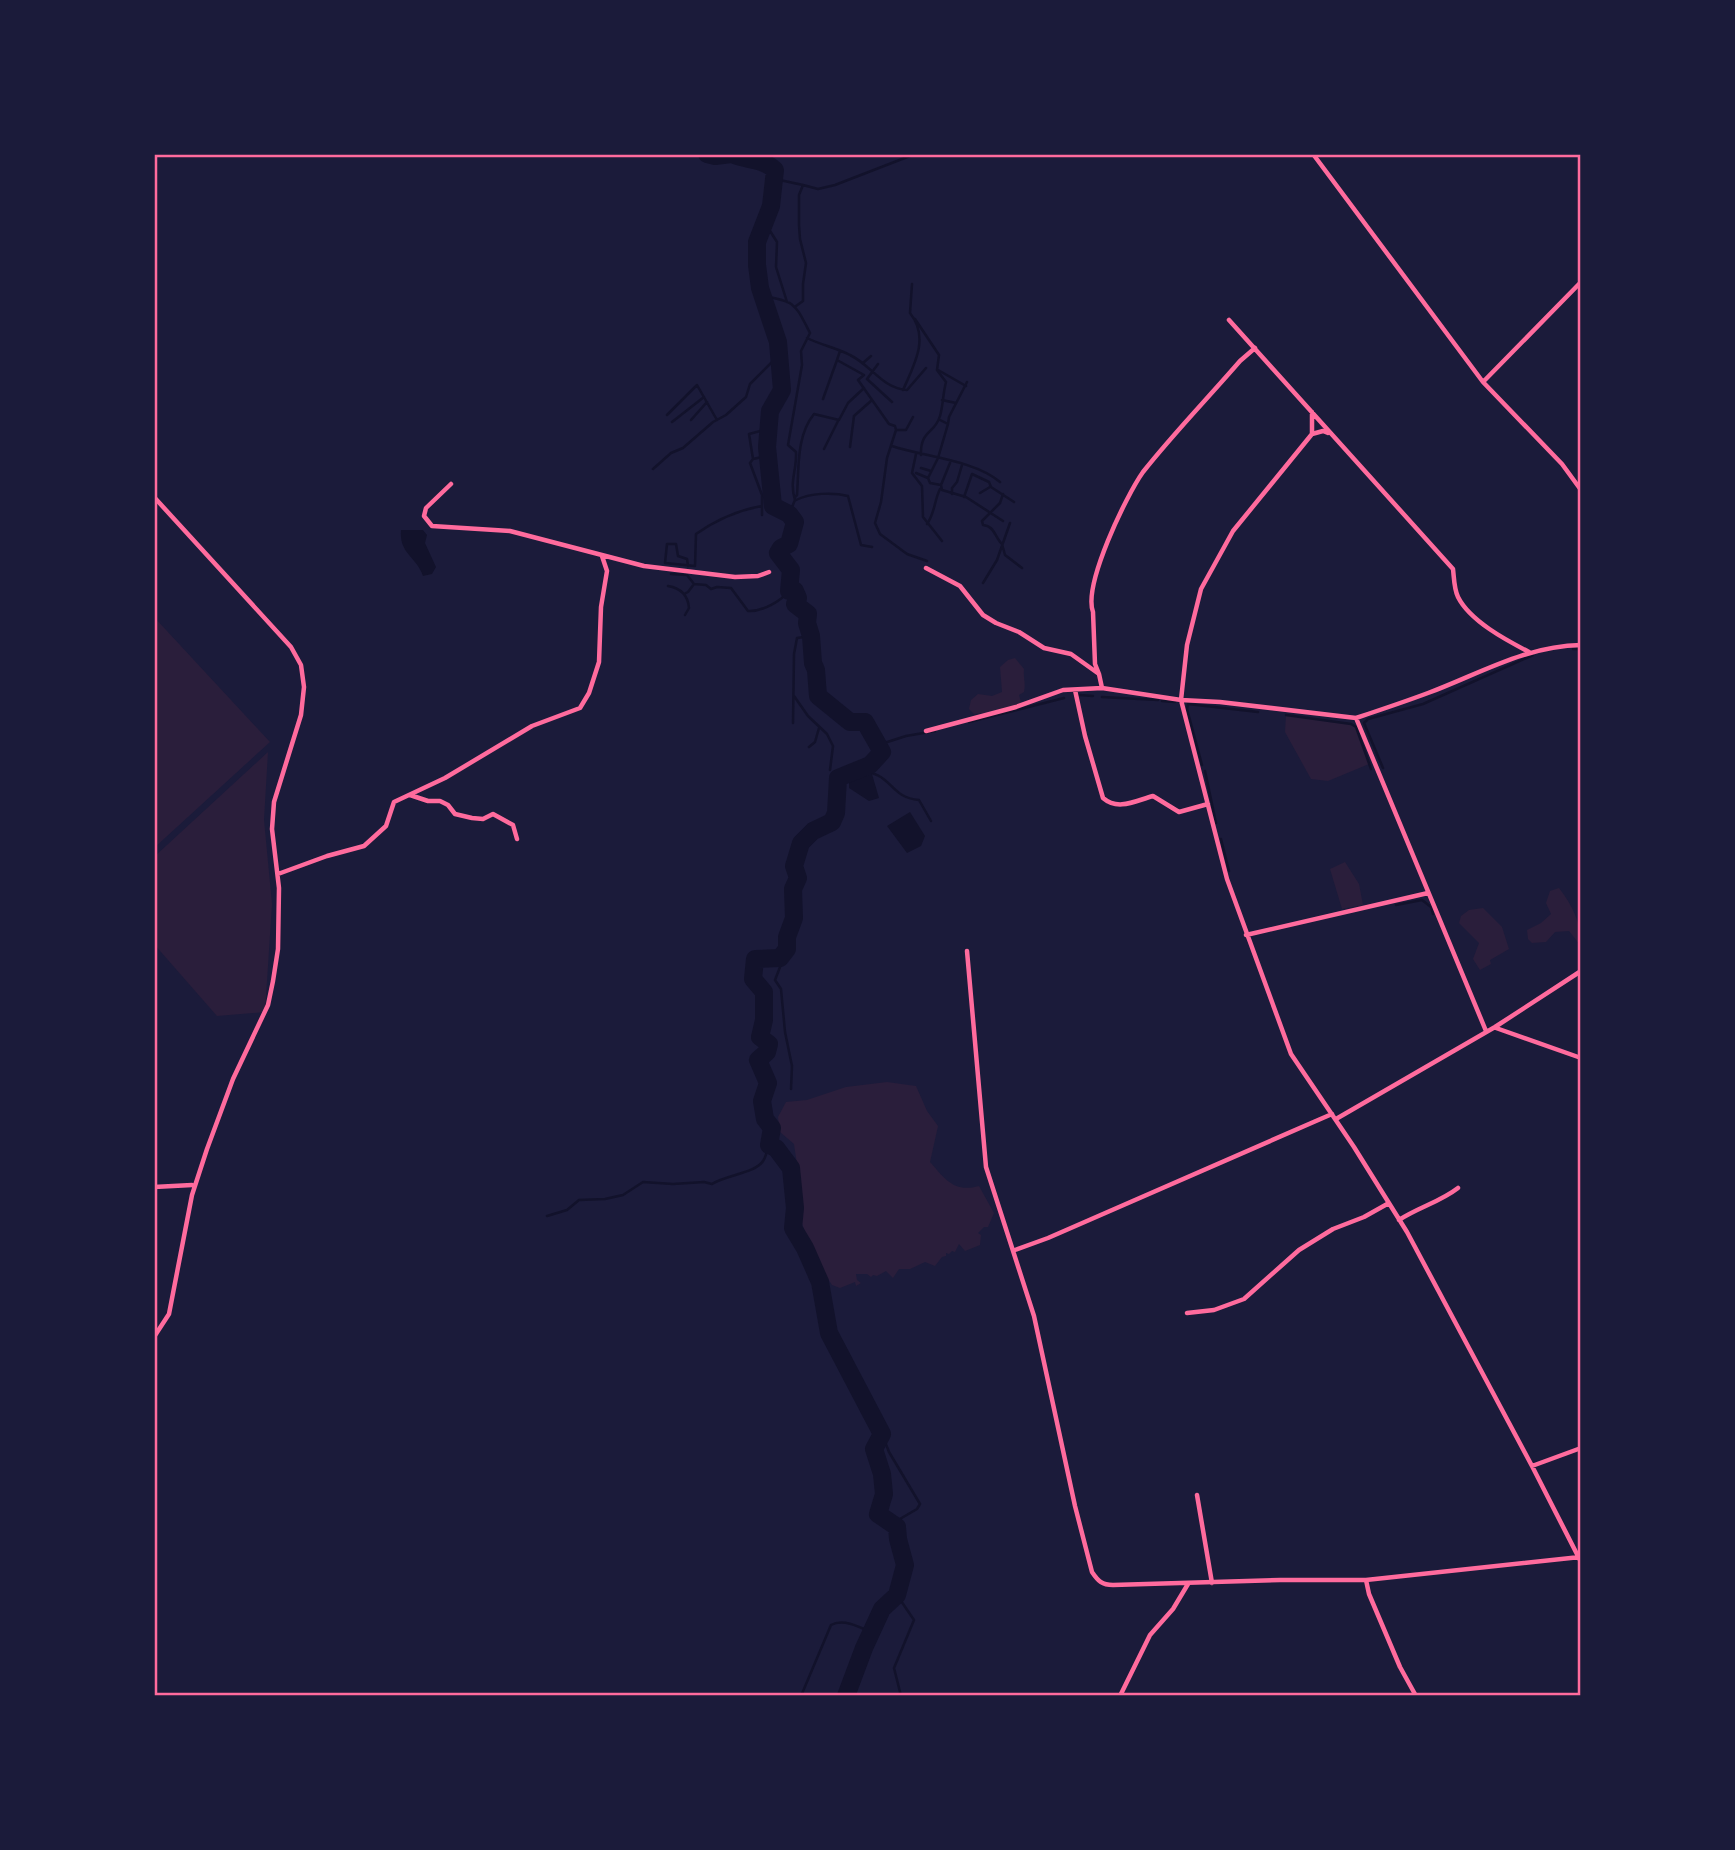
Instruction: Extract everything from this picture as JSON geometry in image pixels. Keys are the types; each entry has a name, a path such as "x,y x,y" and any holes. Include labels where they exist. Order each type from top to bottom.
{"street":[{"path":"1313,154 1483,382 1562,464 1581,490"},
{"path":"1483,382 1581,282"},
{"path":"1229,320 1453,569 1458,597 1472,613 1501,638 1529,652"},
{"path":"1102,688 1095,664 1093,612 1090,604 1094,578 1126,504 1142,474 1240,361 1255,348"},
{"path":"1312,412 1312,434"},
{"path":"967,951 986,1167 1015,1250 1034,1316 1075,1506 1092,1572 1097,1580 1104,1585 1366,1580 1580,1559 1434,1281 1389,1203 1291,1054 1227,879 1181,701 1187,645 1201,590 1233,531 1312,434 1323,431 1332,436"},
{"path":"451,484 426,508 424,516 432,526 510,531 644,566 735,577 758,576 769,572"},
{"path":"154,498 291,647 300,665 304,688 301,715 273,809 272,829 278,874 278,948 268,1005 233,1079 207,1149 192,1195 169,1314 154,1337"},
{"path":"278,874 364,846 386,827 394,802 445,778 532,726 580,708 589,694 599,662 601,607 607,571 602,556"},
{"path":"607,571 618,560"},
{"path":"926,568 960,586 990,619 1019,632 1044,648 1071,654 1099,674"},
{"path":"926,731 1016,707 1063,691 1102,688 1181,701 1220,702 1356,718 1428,693 1529,652 1581,645"},
{"path":"1075,690 1092,765 1103,798 1110,804 1118,806 1153,796 1179,812 1208,804"},
{"path":"1356,718 1486,1031"},
{"path":"408,795 448,804 455,814 482,819 494,814 513,825 517,839"},
{"path":"1246,935 1428,893"},
{"path":"1336,1119 1495,1027 1581,971"},
{"path":"1495,1027 1581,1058"},
{"path":"1015,1250 1332,1114"},
{"path":"154,1187 192,1185"},
{"path":"1399,1220 1421,1206 1442,1200 1458,1188"},
{"path":"1187,1314 1214,1310 1244,1299 1299,1250 1333,1229 1364,1217 1389,1203"},
{"path":"1532,1466 1581,1448"},
{"path":"1197,1495 1212,1583"},
{"path":"1366,1580 1369,1594 1400,1667 1416,1696"},
{"path":"1120,1696 1150,1635 1173,1609 1188,1584"}],"shaded area":[{"path":"401,530 423,530 427,535 425,543 436,567 432,574 423,576 405,550"},
{"path":"154,617 270,742 154,848"},
{"path":"1015,658 1024,669 1025,686 1024,692 1019,695 1021,702 1016,709 974,714 969,709 971,700 978,694 992,696 1002,692 1000,667"},
{"path":"1286,715 1351,724 1356,727 1369,764 1328,781 1311,779 1285,732"},
{"path":"268,752 264,820 272,904 265,1012 217,1016 154,944 154,857"},
{"path":"872,774 879,798 869,801 849,788 849,781"},
{"path":"910,812 925,836 921,846 907,853 887,826"},
{"path":"1345,862 1359,884 1363,905 1342,909 1330,869"},
{"path":"1559,888 1575,915 1581,946 1569,931 1555,932 1546,942 1532,943 1528,939 1527,930 1551,914 1546,903 1550,891"},
{"path":"1483,908 1502,927 1509,949 1490,960 1491,964 1480,970 1473,959 1479,943 1459,923 1461,916 1469,910"},
{"path":"887,1082 916,1086 927,1111 938,1126 930,1162 956,1186 979,1186 994,1213 988,1227 978,1233 981,1235 980,1245 965,1251 959,1244 955,1252 946,1253 935,1266 925,1262 910,1269 899,1269 893,1278 886,1271 871,1277 867,1274 856,1274 861,1283 856,1286 855,1282 840,1288 832,1285 825,1274 820,1278 799,1214 794,1144 780,1132 778,1117 786,1102 807,1100 846,1087"}],"waterway":[{"path":"707,154 731,154"},
{"path":"732,154 765,163 775,170 771,206 757,242 757,265 760,288 778,342 782,390 770,411 767,447 773,506 789,514 795,522 789,544 778,553 791,570 789,591 795,591 798,598 795,604 808,614 818,696 850,722 865,722 882,752 870,765 838,778 836,813 832,822 813,831 801,843 794,866 798,878 793,889 794,918 787,937 787,949 780,958 755,959 753,979 764,992 764,1020 760,1037 769,1044 767,1052 758,1060 768,1083 762,1101 765,1119 772,1128 769,1145 776,1148 791,1168 795,1208 793,1228 820,1282 829,1333 882,1434 874,1449 882,1474 884,1494 878,1514 897,1527 905,1565 897,1595 882,1609 846,1696"},
{"path":"803,185 818,189 835,185 915,154"},
{"path":"775,179 803,185 799,195 799,225 806,263 803,301 796,306"},
{"path":"765,223 777,242 776,267 787,302"},
{"path":"903,390 915,361 919,342 916,322 910,313 912,284"},
{"path":"762,296 788,302 797,310 810,333 801,351 802,365 788,445 796,452 793,487 795,500 789,514"},
{"path":"915,319 939,355 937,370 946,382 938,422 925,436 921,455"},
{"path":"807,338 850,355 899,389 907,390 926,368"},
{"path":"840,351 837,360 864,375 858,380 896,430 887,458 875,523 880,534 907,554 927,561"},
{"path":"653,469 746,397 750,384 779,355"},
{"path":"863,363 871,356"},
{"path":"823,399 837,360"},
{"path":"878,364 867,379 892,402"},
{"path":"938,370 966,386"},
{"path":"940,420 948,424 967,382"},
{"path":"667,415 697,385 717,420"},
{"path":"795,497 801,442 808,423 814,414 839,420 848,403 864,388"},
{"path":"672,422 704,397"},
{"path":"850,447 854,416 872,400"},
{"path":"942,400 956,403"},
{"path":"691,420 707,402"},
{"path":"896,430 906,430 913,417"},
{"path":"824,449 838,421"},
{"path":"928,478 938,458 948,424"},
{"path":"753,459 749,434 768,429"},
{"path":"892,446 963,464 1000,482"},
{"path":"916,454 912,473 922,486 923,517 942,541"},
{"path":"762,515 762,495 750,463 753,459 767,456"},
{"path":"916,473 928,478 930,483 941,485 950,463"},
{"path":"952,494 962,465"},
{"path":"921,468 931,471"},
{"path":"972,474 989,482 991,487 1014,502"},
{"path":"964,497 972,474"},
{"path":"941,485 942,490 966,497 1003,521"},
{"path":"980,493 990,487"},
{"path":"927,524 940,489"},
{"path":"796,500 822,494 848,496 861,545 872,547"},
{"path":"1003,494 1000,503 982,521 983,525 992,530 1002,544 1005,555 1022,568"},
{"path":"688,566 687,559 678,556 676,544 667,544 665,563 695,566 696,534 728,516 762,506"},
{"path":"983,583 997,560 1010,523"},
{"path":"671,574 687,575 694,584 706,585 711,589 731,588 748,611 771,605 789,591"},
{"path":"684,594 694,584"},
{"path":"668,586 680,590 685,596 689,608 685,615"},
{"path":"793,723 794,654 797,638 811,636"},
{"path":"1573,649 1581,649"},
{"path":"1383,768 1364,723 1368,719 1423,704 1533,655"},
{"path":"1079,695 1093,696"},
{"path":"794,696 808,716 827,734 833,746 830,770"},
{"path":"1102,697 1158,700"},
{"path":"969,722 1064,698"},
{"path":"1162,701 1175,702"},
{"path":"1202,765 1188,704 1258,712"},
{"path":"1286,715 1351,724 1356,727 1371,769"},
{"path":"809,747 815,742 819,728"},
{"path":"878,745 935,731"},
{"path":"1205,771 1216,823"},
{"path":"854,772 876,775 901,794 919,800 931,821"},
{"path":"1221,839 1229,871"},
{"path":"1396,905 1422,900 1431,907 1433,914"},
{"path":"782,956 775,980 781,989 785,1032 792,1066 791,1089"},
{"path":"547,1216 567,1210 579,1200 623,1195 643,1182 712,1184 759,1165 769,1145"},
{"path":"882,1434 889,1452 920,1504 917,1509 893,1523"},
{"path":"897,1595 914,1620 894,1668 901,1696"},
{"path":"801,1696 831,1625 841,1622 873,1633"}]}
